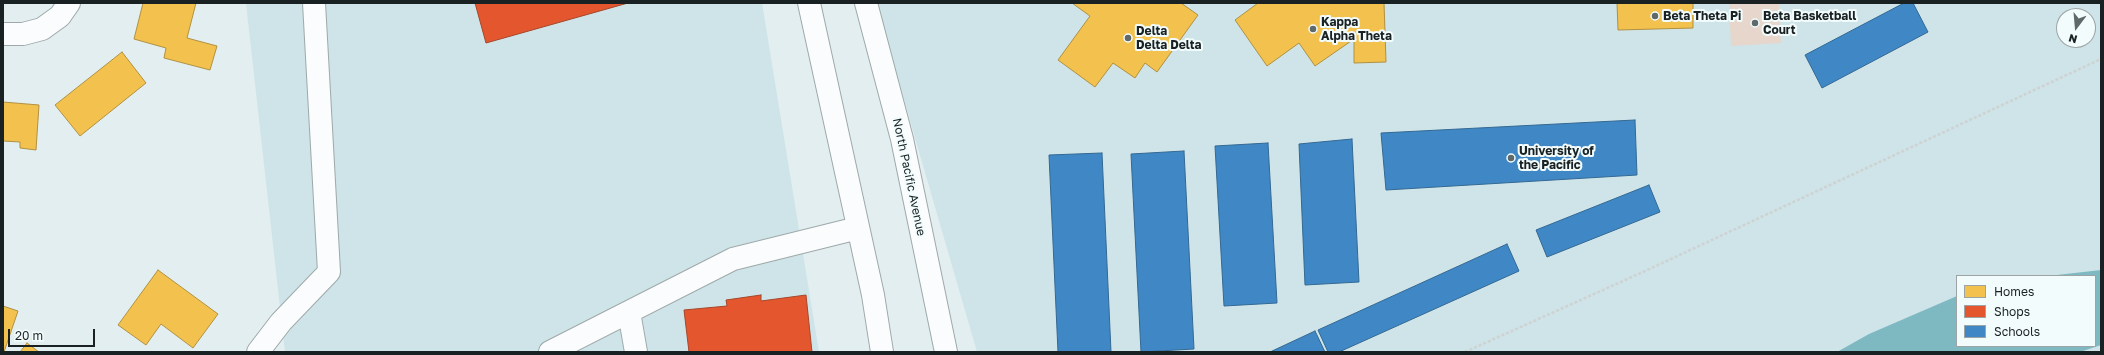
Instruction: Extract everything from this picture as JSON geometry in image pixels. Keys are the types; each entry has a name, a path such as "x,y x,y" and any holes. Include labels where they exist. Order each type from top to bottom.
{"street":[{"path":"258,352 281,322 329,272 314,3"},
{"path":"809,3 858,228 882,352"},
{"name":"North Pacific Avenue","path":"866,3 902,139 946,352"},
{"path":"3,34 23,34 42,30 65,10"},
{"path":"550,352 733,259 858,228"},
{"path":"629,312 636,352"}],"path":[{"path":"1465,352 1643,272 2101,59"}],"shaded area":[{"path":"246,3 762,3 819,352 285,352"},
{"name":"University of the Pacific","path":"876,3 2101,3 2101,352 977,352"},
{"name":"Beta Basketball Court","path":"1729,3 1779,3 1781,43 1731,46"}],"water":[{"path":"2101,270 2101,345 2096,347 2096,275 2057,275"},
{"path":"1956,296 1956,347 2095,347 2080,352 1837,352 1869,334"}],"building: Homes":[{"path":"143,3 196,3 187,38 217,46 210,70 164,58 166,48 134,39"},
{"name":"Delta Delta Delta","path":"1072,3 1181,3 1198,15 1157,72 1145,63 1135,78 1113,63 1095,87 1058,60 1090,16"},
{"name":"Kappa Alpha Theta","path":"1258,3 1384,3 1386,62 1354,63 1354,39 1315,66 1299,43 1267,66 1235,20"},
{"name":"Beta Theta Pi","path":"1617,3 1693,3 1693,28 1618,30"},
{"path":"122,52 146,83 80,136 55,105"},
{"path":"3,102 39,105 36,150 20,148 20,142 3,141"},
{"path":"158,270 218,314 193,348 161,324 146,345 118,325"},
{"path":"3,306 18,311 4,352 3,352"},
{"path":"27,343 39,352 20,352"}],"building: Shops":[{"path":"475,3 628,3 486,43"},
{"path":"761,295 761,301 806,295 812,352 689,352 684,310 727,306 726,300"}],"building: Schools":[{"path":"1904,3 1913,3 1928,32 1822,88 1805,55"},
{"path":"1635,120 1637,175 1386,190 1381,133"},
{"path":"1352,139 1359,282 1305,285 1299,144"},
{"path":"1268,143 1277,303 1224,306 1215,146"},
{"path":"1184,151 1194,349 1141,352 1131,154"},
{"path":"1102,153 1111,352 1058,352 1049,155"},
{"path":"1649,185 1660,212 1547,257 1536,230"},
{"path":"1507,244 1519,271 1339,352 1328,352 1318,330"},
{"path":"1315,331 1325,352 1270,352"}],"place":[{"name":"Beta Theta Pi","path":"1655,16"},
{"name":"Beta Basketball Court","path":"1755,23"},
{"name":"Kappa Alpha Theta","path":"1313,29"},
{"name":"Delta Delta Delta","path":"1128,38"},
{"name":"University of the Pacific","path":"1511,158"}]}
